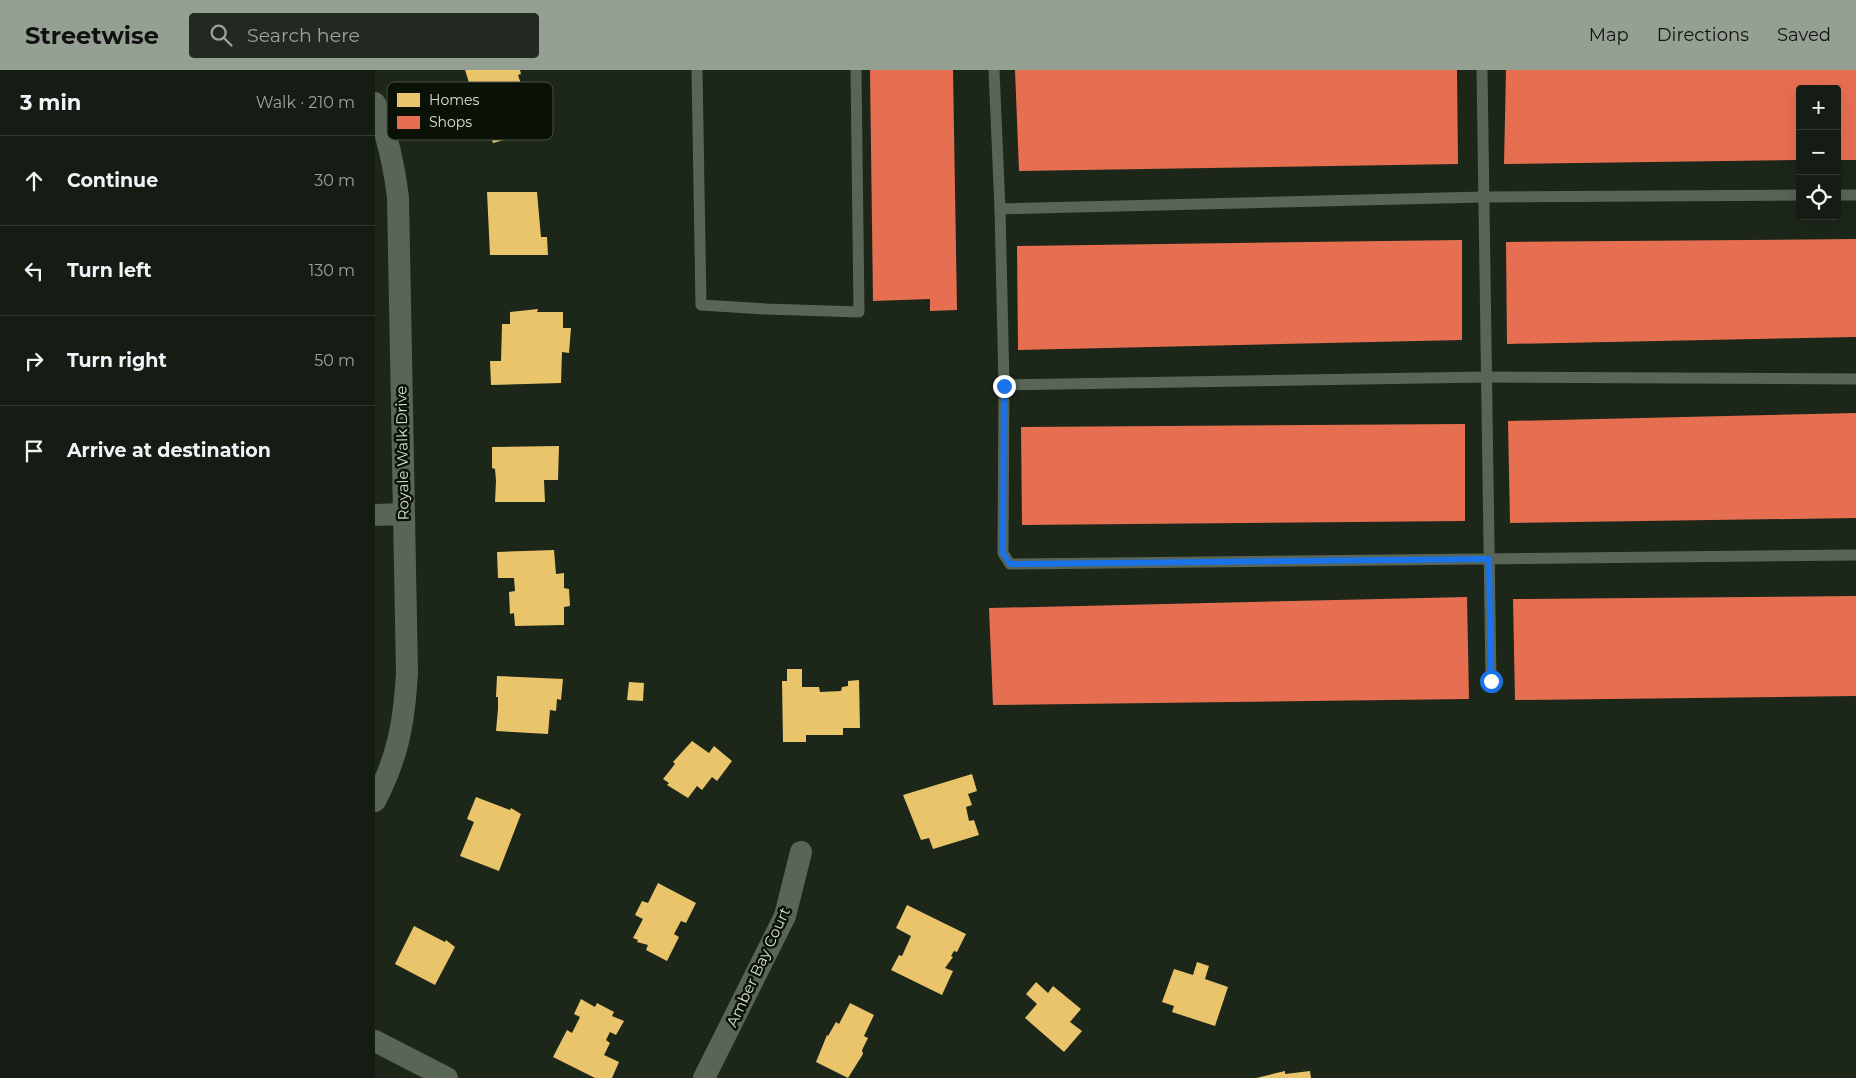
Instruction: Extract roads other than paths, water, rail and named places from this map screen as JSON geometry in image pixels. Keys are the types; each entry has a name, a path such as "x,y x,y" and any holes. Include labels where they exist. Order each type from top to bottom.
{"street":[{"name":"Royale Walk Drive","path":"375,103 387,136"},
{"name":"Royale Walk Drive","path":"375,801 387,778 398,746 405,711 407,673 398,196 394,164 388,140"},
{"path":"375,515 403,514"},
{"name":"Amber Bay Court","path":"704,1078 785,916 801,852"},
{"path":"375,1041 447,1078"}],"lane":[{"path":"697,70 701,305 859,312 856,70"},
{"path":"994,70 1000,209 1004,386 1003,553 1010,564 1856,555"},
{"path":"1482,70 1491,681"},
{"path":"1000,209 1484,197 1796,195"},
{"path":"1841,195 1856,195"},
{"path":"1004,386 1486,377 1856,379"}]}
